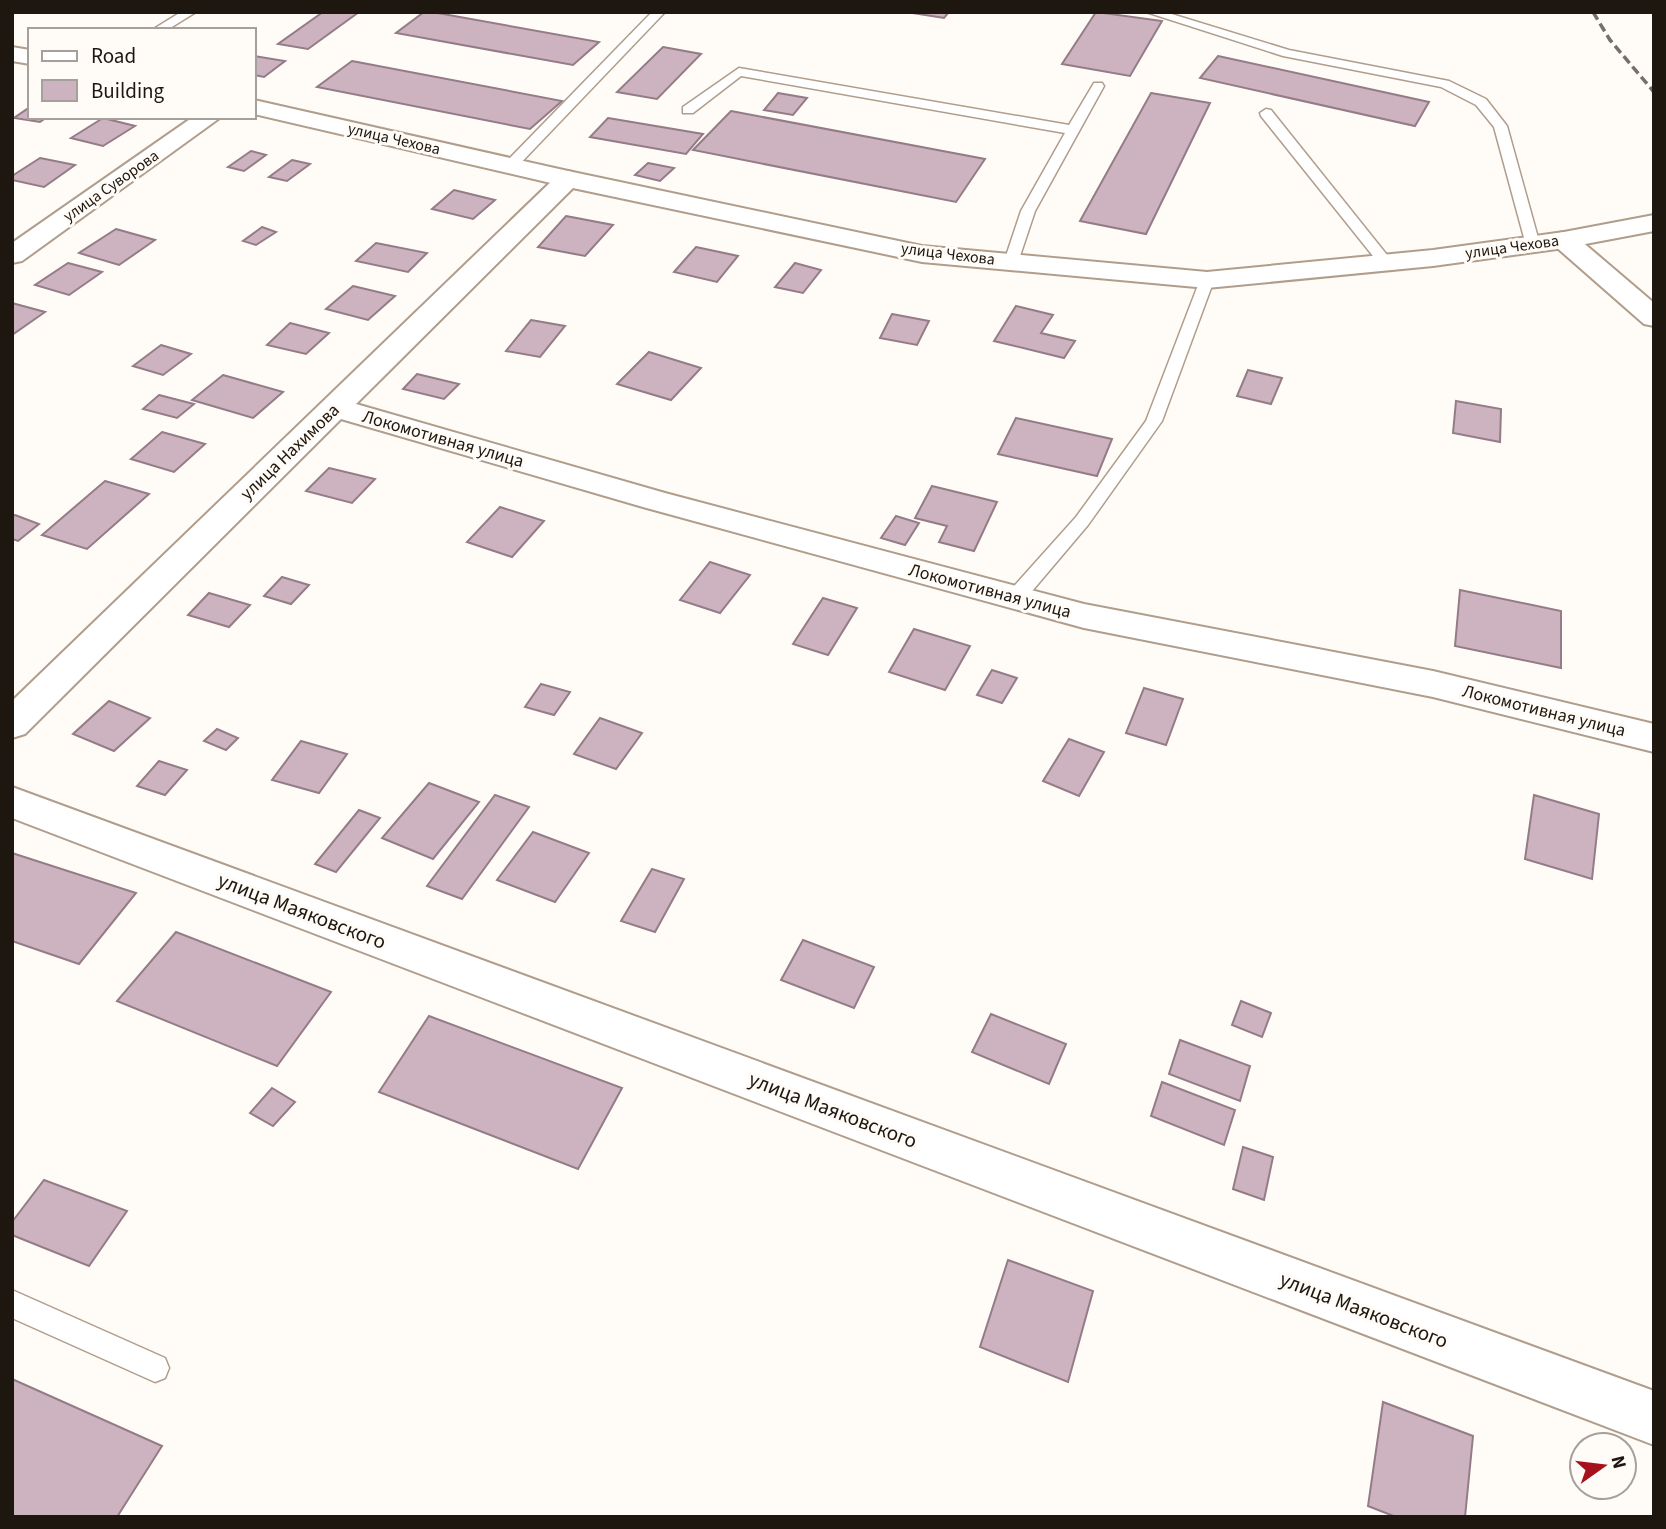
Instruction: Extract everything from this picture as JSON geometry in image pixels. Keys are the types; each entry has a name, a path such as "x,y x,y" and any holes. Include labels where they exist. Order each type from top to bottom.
{"street":[{"name":"улица Чехова","path":"256,107 568,179 922,254 1207,280 1533,245 1654,223"},
{"name":"улица Суворова","path":"12,255 206,119"},
{"name":"улица Нахимова","path":"12,724 568,179"},
{"path":"1564,240 1654,318"},
{"name":"Локомотивная улица","path":"335,408 654,500 1084,617 1433,684 1654,738"},
{"name":"улица Маяковского","path":"12,803 1654,1418"}],"lane":[{"path":"162,28 190,12"},
{"path":"510,166 659,12"},
{"path":"1152,12 1287,53 1445,84 1481,102 1500,126 1533,245"},
{"path":"688,110 739,72 1073,130"},
{"path":"1011,262 1028,211 1098,86"},
{"path":"1266,113 1386,262"},
{"path":"1015,598 1083,521 1154,421 1207,280"},
{"path":"12,1304 155,1368"}],"building":[{"path":"323,12 359,12 308,49 278,44"},
{"path":"424,12 599,42 573,65 396,33"},
{"path":"906,12 949,12 944,18"},
{"path":"1096,12 1162,21 1130,76 1062,64"},
{"path":"663,47 701,54 657,99 617,92"},
{"path":"256,56 285,61 264,77 256,75"},
{"path":"1218,56 1429,102 1415,126 1200,78"},
{"path":"352,61 562,101 530,129 317,87"},
{"path":"778,93 807,98 793,115 764,110"},
{"path":"1151,93 1210,103 1146,234 1080,221"},
{"path":"28,108 28,119 44,119 40,122 14,118"},
{"path":"731,111 985,159 956,202 693,150"},
{"path":"608,118 703,134 686,154 590,137"},
{"path":"101,119 135,126 103,146 71,138"},
{"path":"251,151 266,155 244,171 228,167"},
{"path":"40,158 75,165 44,187 12,180 12,176"},
{"path":"292,160 310,164 287,181 269,177"},
{"path":"648,163 674,168 660,181 635,175"},
{"path":"454,190 495,200 473,219 432,209"},
{"path":"566,216 613,225 585,256 538,247"},
{"path":"262,227 276,232 256,245 243,241"},
{"path":"116,229 155,240 119,265 79,253"},
{"path":"376,243 427,253 408,272 356,261"},
{"path":"696,247 738,256 717,282 674,272"},
{"path":"68,263 102,272 69,295 35,285"},
{"path":"795,263 821,270 803,293 775,287"},
{"path":"353,286 395,296 368,320 326,309"},
{"path":"12,303 45,312 12,335"},
{"path":"1016,306 1053,315 1041,333 1075,341 1064,358 994,341"},
{"path":"892,314 929,321 917,345 880,338"},
{"path":"531,320 565,326 540,357 506,351"},
{"path":"290,323 329,333 306,354 267,345"},
{"path":"161,345 191,354 163,375 133,366"},
{"path":"649,352 701,368 671,400 617,384"},
{"path":"1248,370 1282,378 1271,404 1237,396"},
{"path":"417,374 459,384 444,399 403,389"},
{"path":"223,375 283,392 253,418 192,400"},
{"path":"159,395 194,404 177,418 143,409"},
{"path":"1456,401 1501,409 1500,442 1453,433"},
{"path":"1016,418 1112,439 1097,476 998,454"},
{"path":"162,432 205,444 174,472 131,459"},
{"path":"329,468 375,479 352,503 306,491"},
{"path":"105,481 149,494 87,549 42,535"},
{"path":"932,486 997,502 974,551 939,542 947,526 915,518"},
{"path":"500,507 544,521 512,557 467,542"},
{"path":"15,515 39,524 18,541 12,539 12,517"},
{"path":"896,516 919,523 905,545 881,538"},
{"path":"710,562 750,575 720,613 680,600"},
{"path":"282,577 309,585 291,604 264,596"},
{"path":"1460,590 1561,611 1561,668 1455,646"},
{"path":"209,593 250,605 229,627 188,615"},
{"path":"823,598 857,608 828,655 793,644"},
{"path":"914,629 970,646 945,690 889,672"},
{"path":"992,670 1017,678 1002,703 977,695"},
{"path":"541,684 570,692 554,715 525,707"},
{"path":"1144,688 1183,699 1166,745 1126,733"},
{"path":"109,701 150,718 114,751 73,734"},
{"path":"600,718 642,733 616,769 574,754"},
{"path":"217,729 238,738 226,750 204,741"},
{"path":"1069,739 1104,752 1079,796 1043,781"},
{"path":"301,741 347,754 319,793 272,780"},
{"path":"159,761 187,770 165,795 137,786"},
{"path":"429,783 479,802 433,859 382,838"},
{"path":"495,795 529,807 462,899 427,886"},
{"path":"1534,795 1599,814 1592,879 1525,859"},
{"path":"359,810 380,818 336,872 315,864"},
{"path":"533,832 589,853 555,902 497,880"},
{"path":"12,853 136,893 79,964 12,941"},
{"path":"652,869 684,879 655,932 621,921"},
{"path":"176,932 331,992 277,1066 117,1001"},
{"path":"803,940 874,967 854,1008 781,980"},
{"path":"1241,1001 1271,1013 1262,1037 1232,1025"},
{"path":"991,1014 1066,1044 1049,1084 972,1052"},
{"path":"429,1016 622,1088 578,1169 379,1092"},
{"path":"1180,1040 1250,1066 1240,1101 1169,1074"},
{"path":"1162,1082 1235,1110 1224,1145 1151,1116"},
{"path":"272,1088 295,1102 273,1126 250,1113"},
{"path":"1243,1147 1273,1157 1264,1200 1233,1189"},
{"path":"44,1180 127,1211 89,1266 12,1235 12,1222"},
{"path":"1008,1260 1093,1291 1068,1382 980,1347"},
{"path":"12,1379 162,1446 117,1517 12,1517"},
{"path":"1383,1402 1473,1436 1465,1517 1396,1517 1368,1506"}],"railway":[{"path":"1593,12 1610,40 1654,92"}]}
